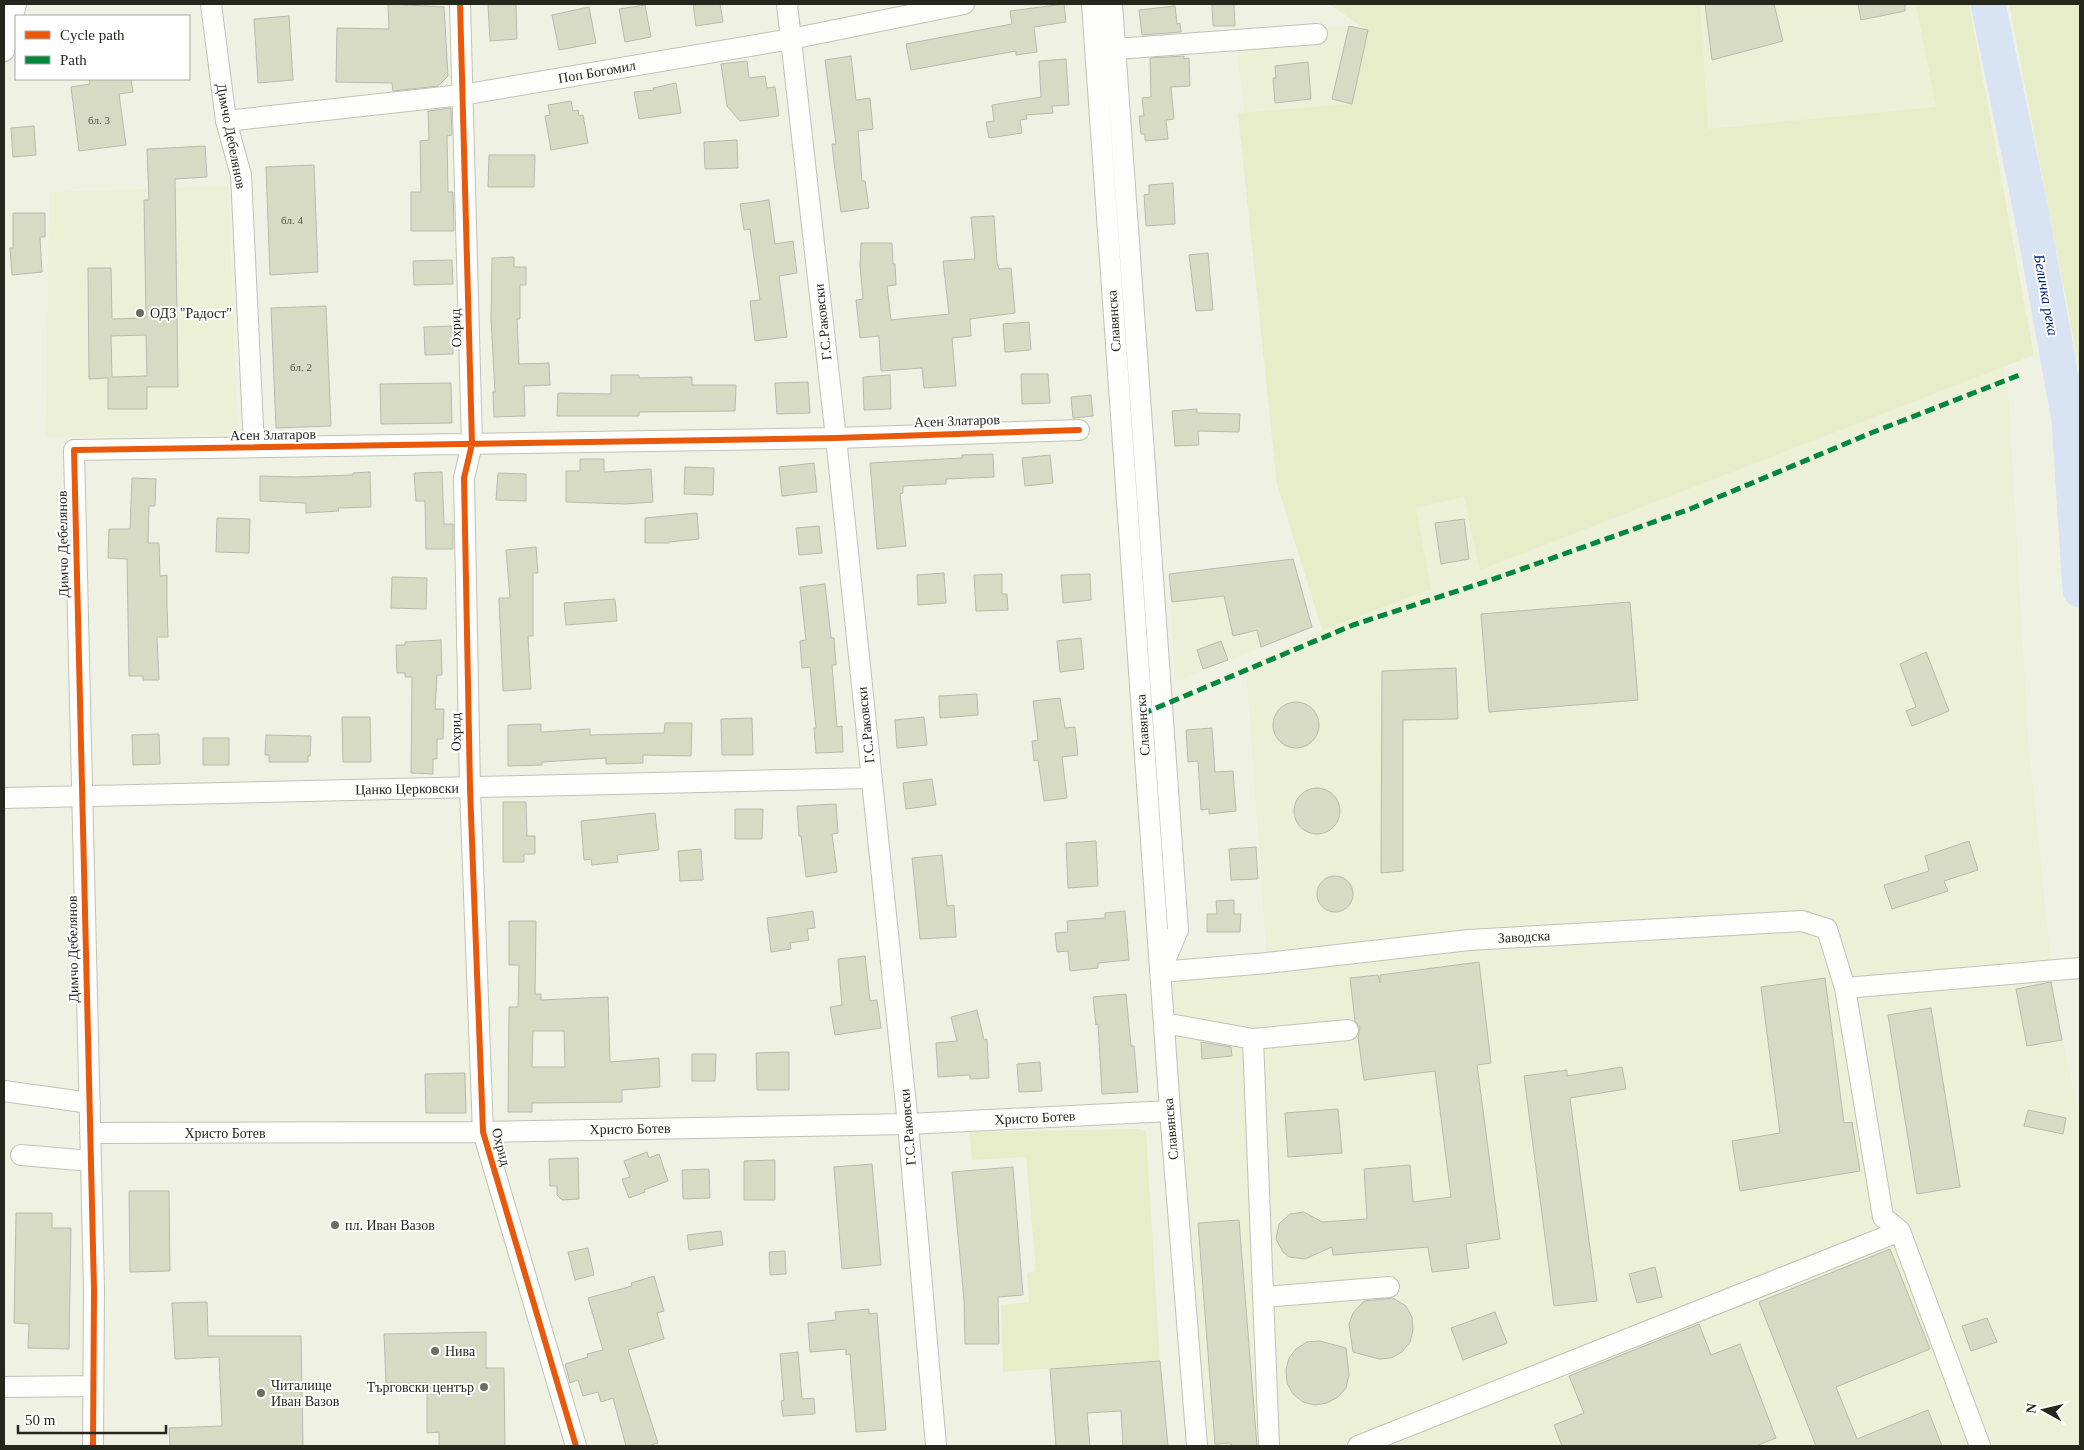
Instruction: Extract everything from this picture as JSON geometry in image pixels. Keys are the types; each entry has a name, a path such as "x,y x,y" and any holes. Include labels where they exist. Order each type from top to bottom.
{"street":[{"path":"4,51 16,4"},
{"name":"Димчо Дебелянов","path":"210,4 226,121 241,175 254,448"},
{"name":"Охрид","path":"460,4 472,444 464,478 470,788 483,1132 576,1446"},
{"name":"Г.С.Раковски","path":"787,4 836,438 908,1124 936,1446"},
{"name":"Поп Богомил","path":"226,121 462,95 791,39 964,4"},
{"name":"Славянска","path":"1092,4 1170,1111 1198,1446"},
{"path":"1112,4 1178,930 1160,972"},
{"path":"1096,51 1317,34"},
{"name":"Асен Златаров","path":"74,450 836,438 1079,430"},
{"name":"Димчо Дебелянов","path":"74,450 94,1290 93,1446"},
{"name":"Цанко Церковски","path":"4,798 82,798 871,778"},
{"name":"Заводска","path":"1160,972 1267,963 1469,940 1802,921 1827,930 1845,988"},
{"path":"1980,1446 1900,1231 1883,1217 1845,988 2075,969"},
{"path":"1164,1023 1253,1039 1348,1030"},
{"path":"1253,1039 1269,1446"},
{"path":"4,1091 90,1103"},
{"name":"Христо Ботев","path":"90,1134 483,1132 908,1124 1170,1111"},
{"path":"21,1155 91,1161"},
{"path":"1358,1446 1900,1231"},
{"path":"1263,1297 1389,1287"},
{"path":"4,1387 93,1386"}],"shaded area":[{"path":"1329,4 1938,4 1973,191 2009,401 2028,737 2055,1003 2080,1120 2080,1446 1197,1446 1160,972 1267,963 1246,667 1322,630 1277,484 1238,113 1245,112 1234,35 1349,26 1367,30"},
{"path":"1329,4 1700,4 1708,129 1936,107 1916,4 1969,4 2034,355 1480,570 1464,497 1416,508 1431,589 1322,630 1277,484 1238,113 1352,104 1368,31"},
{"path":"2009,4 2080,4 2080,373"},
{"name":"ОДЗ \"Радост\"","path":"228,186 238,434 46,437 49,192"},
{"path":"1293,559 1312,627 1175,682 1169,574"},
{"path":"1138,1129 1146,1131 1160,1361 1003,1372 1001,1305 1029,1302 1027,1273 1036,1271 1026,1157 972,1160 969,1132"}],"building":[{"path":"388,4 444,7 448,76 438,86 393,91 392,83 336,82 337,28 389,29"},
{"path":"488,4 516,4 517,39 490,41"},
{"path":"693,4 720,4 723,22 696,26"},
{"path":"1064,4 1066,22 1034,27 1037,52 1016,55 1016,51 911,70 906,44 1012,24 1010,11"},
{"path":"1212,4 1234,4 1235,26 1213,26"},
{"path":"1705,4 1774,4 1783,41 1712,60"},
{"path":"1858,4 1905,4 1905,11 1861,20"},
{"path":"645,5 651,37 625,42 619,9"},
{"path":"1175,6 1177,24 1180,23 1181,32 1142,35 1139,10"},
{"path":"589,7 596,43 559,50 552,15"},
{"path":"289,16 293,80 258,83 254,19"},
{"path":"1349,26 1368,30 1352,104 1332,99"},
{"path":"851,56 856,100 870,98 873,129 858,131 862,181 865,181 869,208 841,212 832,144 836,144 825,60"},
{"path":"1184,56 1184,59 1189,58 1190,86 1171,87 1174,119 1166,120 1168,139 1145,141 1145,134 1141,134 1139,116 1144,116 1142,98 1151,97 1150,58"},
{"path":"1066,59 1069,105 1052,106 1053,113 1026,115 1027,119 1020,120 1022,133 989,138 986,122 994,121 992,105 1041,97 1039,61"},
{"path":"747,61 749,78 765,76 767,88 775,87 779,116 740,121 727,106 721,64"},
{"path":"1308,62 1311,99 1275,103 1273,78 1276,78 1275,66"},
{"path":"89,80 131,80 133,92 119,94 126,145 79,151 71,87 90,84"},
{"path":"676,83 681,113 639,119 634,92 654,90 653,88"},
{"path":"571,101 573,111 578,110 579,116 583,115 588,143 551,150 545,116 550,115 548,105"},
{"path":"451,108 452,135 447,136 448,192 453,192 454,231 411,231 411,192 421,192 420,141 429,140 428,111"},
{"path":"34,126 36,155 13,157 11,128"},
{"path":"737,140 738,168 705,169 704,142"},
{"path":"205,146 207,177 175,179 178,387 147,387 147,409 108,409 108,378 89,379 88,268 111,268 112,319 146,318 144,200 149,200 147,149","holes":["146,335 147,376 112,377 111,336"]},
{"path":"489,155 535,155 534,187 488,187"},
{"path":"314,165 318,272 270,275 266,167"},
{"path":"1173,183 1175,224 1146,226 1144,195 1149,194 1149,185"},
{"path":"769,200 775,244 793,241 797,273 779,276 787,337 755,341 750,301 760,300 750,229 744,230 740,204"},
{"path":"13,213 45,213 45,237 40,237 42,272 12,275 10,248 13,248"},
{"path":"994,216 997,263 999,269 1011,268 1015,313 970,319 971,336 952,338 956,386 924,388 922,368 881,371 879,336 860,338 856,300 863,299 860,266 861,243 892,243 896,285 887,286 891,320 949,314 943,261 975,259 971,217"},
{"path":"1208,253 1213,310 1196,311 1189,255"},
{"path":"514,257 514,267 526,267 526,285 520,285 520,319 517,319 519,364 549,363 550,385 524,386 525,416 494,417 493,392 495,392 491,319 492,258"},
{"path":"452,260 453,284 414,285 413,261"},
{"path":"326,306 331,426 276,428 271,308"},
{"path":"1029,322 1031,350 1005,352 1003,324"},
{"path":"452,326 453,354 425,355 424,327"},
{"path":"1021,374 1048,374 1050,403 1022,404"},
{"path":"611,375 639,375 639,378 692,377 692,385 736,385 735,411 639,412 639,416 557,416 558,393 611,394"},
{"path":"890,375 891,409 864,410 863,377"},
{"path":"808,382 810,413 777,414 775,383"},
{"path":"451,383 452,423 381,424 380,384"},
{"path":"1091,395 1093,416 1073,418 1071,397"},
{"path":"1197,409 1197,413 1240,414 1239,432 1198,431 1199,445 1175,446 1172,411"},
{"path":"993,454 994,477 946,479 946,484 903,486 903,493 900,494 906,546 877,549 870,463 962,458 962,455"},
{"path":"1050,455 1053,483 1025,486 1022,458"},
{"path":"580,459 604,459 604,472 651,469 653,502 625,504 566,502 566,471 580,471"},
{"path":"814,463 817,492 782,496 779,467"},
{"path":"685,467 714,468 713,495 684,494"},
{"path":"370,472 371,507 338,508 339,511 306,513 306,503 260,501 260,476 353,475 353,473"},
{"path":"442,472 444,524 453,524 453,549 426,549 425,501 416,501 414,473"},
{"path":"498,473 526,474 526,501 496,500"},
{"path":"132,478 156,479 155,506 149,506 148,543 159,543 160,576 167,575 168,637 157,637 159,680 143,680 143,676 129,676 127,559 108,558 109,529 130,529"},
{"path":"697,513 699,539 669,543 645,543 645,518"},
{"path":"217,518 250,519 249,553 216,552"},
{"path":"1464,519 1469,559 1441,564 1435,523"},
{"path":"819,526 822,553 799,555 796,528"},
{"path":"536,547 538,573 533,573 533,636 528,636 531,689 503,691 499,598 510,598 506,550"},
{"path":"1293,559 1312,627 1261,647 1257,630 1233,636 1224,596 1172,602 1169,574"},
{"path":"944,573 946,603 918,605 917,575"},
{"path":"1002,574 1002,594 1007,594 1008,610 976,611 974,575"},
{"path":"1090,574 1091,600 1063,603 1061,575"},
{"path":"392,577 427,578 426,609 391,608"},
{"path":"825,584 831,638 834,638 836,665 832,665 837,727 842,726 843,752 816,753 814,728 816,728 810,667 802,668 800,641 806,640 800,587"},
{"path":"615,599 617,621 566,625 564,603"},
{"path":"1630,602 1638,700 1489,712 1481,614"},
{"path":"1081,638 1084,669 1060,672 1057,641"},
{"path":"441,640 442,675 437,675 435,709 444,709 443,739 437,739 437,759 433,759 433,774 411,773 412,677 405,677 405,673 397,673 396,645 405,645 405,642"},
{"path":"1221,641 1228,660 1203,669 1197,650"},
{"path":"1926,652 1949,711 1912,726 1906,711 1916,707 1900,664"},
{"path":"1456,668 1458,719 1403,720 1403,871 1381,873 1382,671"},
{"path":"977,694 978,715 940,718 939,696"},
{"path":"1060,698 1065,728 1075,727 1078,755 1062,757 1067,798 1044,801 1038,760 1034,761 1032,741 1038,740 1033,701"},
{"path":"1301,702 1313,708 1318,716 1318,734 1313,742 1305,747 1291,748 1279,742 1274,734 1273,720 1279,708 1287,703"},
{"path":"342,717 370,717 371,762 343,762"},
{"path":"924,717 927,745 897,748 895,720"},
{"path":"752,718 753,755 722,755 721,719"},
{"path":"665,723 692,723 691,756 643,755 643,763 606,764 606,758 542,762 542,765 508,766 508,725 541,724 541,732 590,729 590,735 664,733"},
{"path":"1212,728 1215,772 1233,771 1236,811 1209,814 1209,809 1201,810 1198,761 1188,762 1186,730"},
{"path":"159,734 160,764 133,765 132,735"},
{"path":"266,735 311,736 308,762 269,762 269,755 265,755"},
{"path":"203,738 229,738 229,765 203,765"},
{"path":"932,779 936,805 906,809 903,783"},
{"path":"1317,788 1330,792 1336,798 1340,811 1336,824 1330,830 1317,834 1304,830 1298,824 1294,811 1298,798 1304,792"},
{"path":"503,802 526,802 527,836 535,836 535,854 524,854 524,862 503,862"},
{"path":"836,804 838,833 832,834 837,872 806,877 801,836 799,836 797,806"},
{"path":"735,809 763,809 762,839 735,839"},
{"path":"655,813 659,850 617,855 618,862 592,865 591,859 584,860 581,821"},
{"path":"1096,841 1098,886 1068,888 1066,843"},
{"path":"1969,841 1978,870 1944,881 1948,891 1892,909 1884,885 1929,871 1925,856"},
{"path":"1256,847 1258,879 1231,880 1229,849"},
{"path":"701,849 703,880 680,881 678,851"},
{"path":"942,855 947,906 954,905 956,937 920,939 912,858"},
{"path":"1335,876 1342,877 1348,881 1352,887 1352,901 1348,907 1342,911 1335,912 1328,911 1322,907 1318,901 1317,894 1318,887 1322,881 1328,877"},
{"path":"1234,900 1234,914 1241,914 1240,932 1207,932 1207,914 1217,914 1216,901"},
{"path":"813,911 815,928 807,929 809,940 790,943 791,949 771,952 767,918"},
{"path":"1125,911 1129,960 1098,963 1098,968 1070,971 1068,951 1057,952 1055,933 1068,932 1067,921 1105,918 1105,913"},
{"path":"509,921 536,921 535,994 541,994 541,1000 608,997 610,1062 659,1058 660,1087 622,1090 622,1102 532,1103 532,1112 508,1112 509,1007 518,1007 519,965 509,965","holes":["533,1031 564,1031 565,1067 532,1067"]},
{"path":"865,956 870,1001 877,1000 881,1028 835,1035 830,1007 842,1005 838,959"},
{"path":"1479,962 1491,1063 1477,1065 1500,1239 1466,1244 1469,1268 1432,1272 1428,1247 1333,1255 1332,1247 1305,1259 1289,1257 1283,1252 1276,1239 1279,1224 1290,1214 1304,1212 1322,1222 1367,1219 1364,1169 1410,1165 1413,1202 1451,1197 1435,1071 1364,1080 1358,1037 1360,1028 1355,1021 1350,978 1378,975 1380,983 1380,975"},
{"path":"1825,978 1844,1123 1852,1122 1860,1171 1740,1191 1732,1141 1780,1133 1761,987"},
{"path":"2051,982 2062,1040 2027,1046 2016,989"},
{"path":"1126,994 1131,1046 1134,1046 1138,1092 1102,1094 1098,1024 1096,1025 1093,997"},
{"path":"1931,1008 1960,1187 1917,1194 1888,1015"},
{"path":"977,1010 984,1040 987,1039 989,1078 970,1079 970,1075 938,1077 936,1043 957,1041 951,1017"},
{"path":"1201,1042 1231,1047 1232,1056 1202,1059"},
{"path":"789,1052 789,1090 757,1090 756,1053"},
{"path":"692,1054 716,1054 715,1081 692,1081"},
{"path":"1040,1062 1042,1091 1019,1092 1017,1064"},
{"path":"1622,1067 1626,1089 1570,1098 1597,1301 1554,1306 1524,1076 1567,1070 1567,1076"},
{"path":"465,1073 466,1113 426,1113 425,1074"},
{"path":"1338,1109 1342,1153 1288,1157 1285,1113"},
{"path":"2028,1110 2066,1118 2063,1134 2024,1126"},
{"path":"647,1152 649,1158 659,1154 668,1181 629,1198 622,1179 630,1177 624,1161"},
{"path":"578,1158 579,1199 562,1200 557,1195 557,1186 550,1186 549,1159"},
{"path":"775,1160 775,1200 744,1200 744,1161"},
{"path":"872,1164 881,1265 842,1269 834,1167"},
{"path":"1013,1167 1023,1295 998,1297 999,1344 965,1344 964,1300 952,1172"},
{"path":"709,1169 710,1198 683,1199 682,1170"},
{"path":"129,1191 169,1191 170,1271 130,1272"},
{"path":"16,1213 52,1213 52,1228 71,1228 69,1349 28,1348 29,1324 14,1323"},
{"path":"1239,1220 1257,1446 1231,1446 1231,1443 1215,1444 1198,1223"},
{"path":"721,1231 723,1245 689,1250 687,1235"},
{"path":"588,1248 594,1275 575,1280 568,1252"},
{"path":"1890,1249 1930,1349 1836,1387 1857,1439 1928,1410 1942,1446 1816,1446 1759,1302"},
{"path":"785,1251 786,1274 770,1275 769,1252"},
{"path":"1655,1267 1662,1297 1637,1303 1629,1274"},
{"path":"654,1276 664,1311 657,1313 664,1339 628,1350 658,1443 648,1446 626,1446 613,1398 601,1402 598,1392 583,1396 578,1380 570,1383 565,1364 588,1357 587,1354 603,1350 588,1298 632,1286 631,1283"},
{"path":"1393,1298 1406,1306 1412,1317 1413,1330 1410,1342 1402,1352 1391,1358 1379,1359 1353,1352 1349,1324 1353,1313 1364,1301"},
{"name":"Читалище Иван Вазов","path":"207,1302 208,1336 301,1336 303,1446 170,1446 169,1428 222,1426 219,1357 175,1359 172,1303"},
{"path":"869,1309 869,1314 877,1313 886,1430 856,1432 850,1354 846,1355 846,1349 810,1352 808,1323 836,1320 835,1312"},
{"path":"1495,1312 1507,1343 1463,1360 1451,1328"},
{"path":"1987,1318 1997,1342 1971,1351 1962,1326"},
{"path":"1699,1324 1711,1355 1740,1344 1776,1438 1756,1446 1562,1446 1554,1425 1584,1413 1569,1376"},
{"path":"486,1332 486,1368 504,1368 505,1446 439,1446 439,1432 427,1433 427,1383 386,1383 384,1334"},
{"path":"1320,1341 1346,1348 1349,1375 1346,1388 1338,1397 1327,1403 1315,1405 1303,1402 1293,1394 1287,1383 1286,1370 1289,1358 1296,1349 1307,1342"},
{"path":"798,1352 802,1399 814,1398 815,1414 783,1416 781,1401 784,1400 780,1354"},
{"path":"1160,1361 1168,1446 1123,1446 1121,1411 1087,1413 1090,1446 1056,1446 1050,1369"}],"waterway":[{"name":"Беличка река","path":"1988,4 2031,211 2069,420 2080,590"}],"marked path":[{"path":"1142,714 1353,625 1491,580 1690,509 1871,433 2022,374"}],"cycle path":[{"path":"460,4 472,444 464,478 470,788 483,1132 576,1446"},
{"path":"93,1446 94,1290 74,450 836,438 1079,430"}],"place":[{"name":"ОДЗ \"Радост\"","path":"140,313"},
{"name":"пл. Иван Вазов","path":"335,1225"},
{"name":"Нива","path":"435,1351"},
{"name":"Търговски център","path":"484,1387"},
{"name":"Читалище Иван Вазов","path":"261,1393"}]}
